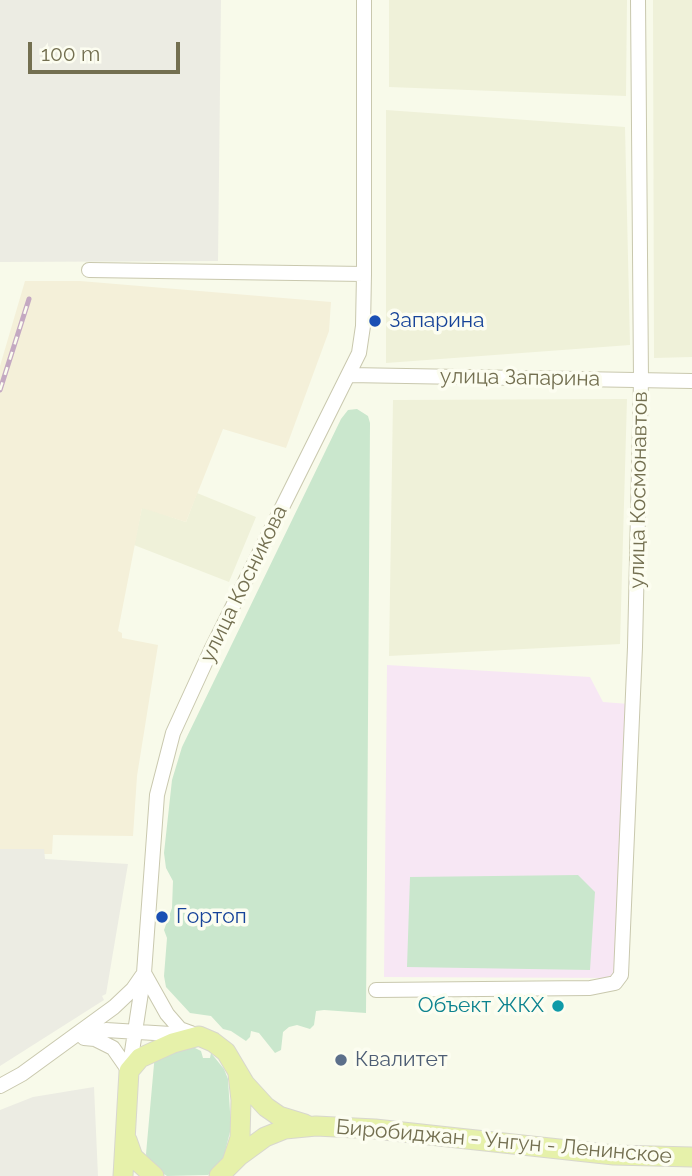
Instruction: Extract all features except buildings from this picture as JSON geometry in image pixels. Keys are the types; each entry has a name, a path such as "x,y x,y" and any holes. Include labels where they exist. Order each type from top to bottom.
{"main road":[{"path":"129,1071 140,1058 150,1052 199,1035 226,1052 254,1095 272,1112 316,1126"},
{"name":"улица Косникова","path":"123,1176 129,1071"},
{"path":"225,1171 236,1156 240,1138 241,1100 237,1071"},
{"path":"225,1171 257,1142 274,1132 316,1126"},
{"name":"Биробиджан - Унгун - Ленинское","path":"316,1126 375,1129 614,1155 692,1157"},
{"path":"125,1132 133,1157 153,1176"}],"street":[{"name":"улица Косникова","path":"129,1071 144,973 157,795 173,733 211,650 359,353 364,275 364,0"},
{"name":"улица Космонавтов","path":"376,990 590,988 610,985 619,980 632,737 641,380 638,0"},
{"path":"89,270 364,275"},
{"name":"улица Запарина","path":"349,375 692,381"},
{"path":"0,1086 22,1074 123,1000 144,973 167,1014 180,1029 199,1035"},
{"path":"72,1038 106,1030 135,1034 199,1035"},
{"path":"72,1038 105,1042 118,1054 129,1071"}],"shaded area":[{"path":"0,0 221,0 218,261 0,262"},
{"path":"389,0 627,0 626,96 389,87"},
{"path":"653,0 692,0 692,357 654,358"},
{"path":"386,110 625,127 630,345 386,363"},
{"path":"25,281 80,281 331,302 329,331 286,448 223,429 186,522 142,508 118,631 122,633 122,638 158,645 137,776 133,836 53,835 52,854 44,854 44,850 0,849 0,366"},
{"path":"627,399 620,644 389,656 393,400"},
{"path":"357,409 368,416 370,423 366,1013 316,1011 314,1025 310,1029 297,1025 283,1032 281,1050 275,1053 259,1033 251,1031 246,1041 223,1029 211,1016 190,1013 166,987 164,976 167,938 164,930 172,908 173,881 166,868 164,853 172,780 182,747 341,419 348,410"},
{"path":"197,493 256,517 229,582 134,545 142,507 186,522"},
{"path":"387,665 590,677 603,702 629,704 616,978 384,977"},
{"path":"0,849 44,849 45,859 128,864 106,994 102,996 104,1000 0,1066"},
{"path":"578,875 595,892 590,970 407,967 410,877"},
{"path":"189,1045 201,1051 203,1058 210,1058 211,1053 224,1069 228,1079 231,1128 224,1156 208,1175 167,1176 156,1169 146,1154 155,1053"},
{"path":"94,1087 98,1176 0,1176 0,1110 33,1097"}],"railway":[{"path":"0,390 29,299"}],"place":[{"name":"Запарина","path":"375,321"},
{"name":"Гортоп","path":"162,917"},
{"name":"Объект ЖКХ","path":"558,1006"},
{"name":"Квалитет","path":"341,1060"}]}
